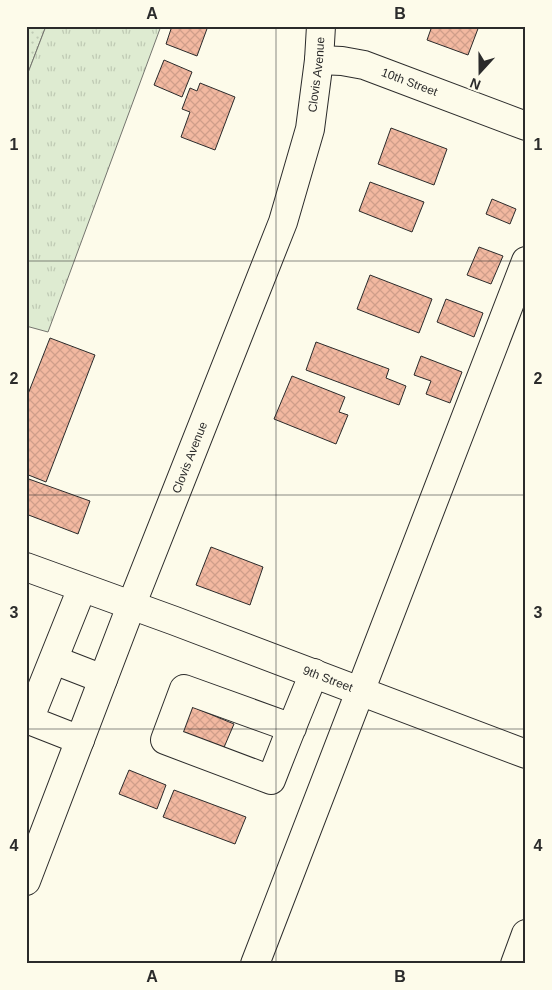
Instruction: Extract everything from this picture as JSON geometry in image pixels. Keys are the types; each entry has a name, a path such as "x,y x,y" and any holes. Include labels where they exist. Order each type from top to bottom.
{"main road":[{"name":"Clovis Avenue","path":"26,881 131,606 283,222 310,129 319,60 320,26"},
{"name":"10th Street","path":"319,60 342,61 364,65 526,126"},
{"path":"255,964 526,261"},
{"name":"9th Street","path":"26,567 175,621 526,754"},
{"path":"80,740 29,720 82,588"},
{"path":"54,660 103,679"},
{"path":"292,728 314,673"},
{"path":"515,964 526,934"}],"green space":[{"path":"26,26 46,26 26,78"},
{"path":"46,26 161,26 48,332 26,326 26,78"}],"building":[{"path":"172,26 208,26 197,56 166,44"},
{"path":"432,26 479,26 468,55 427,40"},
{"path":"164,60 192,72 182,97 154,85"},
{"path":"200,83 235,97 215,150 181,137 190,112 182,109 190,88 197,91"},
{"path":"391,128 447,149 434,185 378,164"},
{"path":"370,182 424,202 412,232 359,211"},
{"path":"492,199 516,209 510,224 486,214"},
{"path":"479,247 503,256 491,284 467,275"},
{"path":"370,275 432,299 419,333 357,309"},
{"path":"446,299 483,313 474,337 437,322"},
{"path":"50,338 95,355 46,482 26,474 26,399"},
{"path":"316,342 389,369 386,378 406,386 399,405 306,370"},
{"path":"421,356 462,372 450,403 426,394 431,381 414,375"},
{"path":"292,376 345,397 339,412 348,415 336,444 274,419"},
{"path":"26,478 90,501 78,534 26,514"},
{"path":"211,547 263,567 250,605 196,585"},
{"path":"188,705 234,724 222,752 176,733"},
{"path":"129,770 166,785 157,809 119,794"},
{"path":"174,790 246,817 235,844 163,817"}]}
